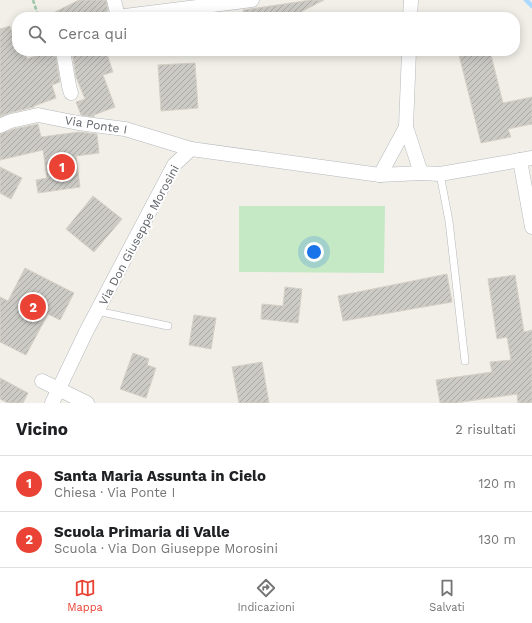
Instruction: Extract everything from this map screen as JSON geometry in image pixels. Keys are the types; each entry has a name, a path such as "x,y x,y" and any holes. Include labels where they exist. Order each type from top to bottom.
{"street":[{"path":"114,0 117,12"},
{"path":"157,12 252,0"},
{"path":"410,12 411,0"},
{"path":"64,56 71,94"},
{"path":"409,56 406,127 421,173"},
{"name":"Via Ponte I","path":"2,125 11,121 38,115 78,123 125,129 191,149"},
{"path":"380,175 406,127"},
{"path":"191,149 380,175 421,173 440,174 526,159 532,227"},
{"name":"Via Don Giuseppe Morosini","path":"52,403 97,311 174,165 191,149"},
{"path":"42,381 86,403"}],"lane":[{"path":"440,174 449,221 465,361"},
{"path":"97,311 168,326"}],"path":[{"path":"33,0 37,12"}],"green space":[{"path":"239,206 385,206 384,273 239,272"}],"building":[{"path":"79,0 106,0 108,11 106,12 55,12"},
{"path":"311,0 324,0 301,12 243,12 243,10"},
{"path":"10,26 12,32 12,56 26,56 27,59 36,56 56,56 60,82 52,85 56,98 34,107 9,113 0,117 0,29"},
{"path":"73,56 108,56 113,72 103,75 115,107 94,115 94,117 81,115 76,102 85,99 76,77"},
{"path":"459,56 491,56 503,103 532,97 532,124 508,129 511,137 481,143"},
{"path":"195,63 198,108 161,111 158,65"},
{"path":"38,124 41,137 79,132 97,134 99,153 76,156 80,187 38,193 36,180 47,178 43,150 0,160 0,134 14,129"},
{"path":"0,167 22,178 11,199 0,193"},
{"path":"93,196 122,219 94,252 66,229"},
{"path":"25,268 74,293 60,320 48,314 26,355 0,342 0,297 8,301"},
{"path":"447,274 452,302 343,321 338,296"},
{"path":"515,275 524,332 532,330 532,403 518,403 517,394 455,403 440,403 436,380 492,372 490,362 511,360 507,337 497,339 488,279"},
{"path":"285,287 302,289 298,323 261,319 262,304 283,306"},
{"path":"194,315 216,318 211,349 189,345"},
{"path":"133,353 149,359 147,365 156,368 146,398 120,389"},
{"path":"262,362 269,403 239,403 232,367"},
{"path":"0,378 28,393 23,403 8,403 0,399"}],"waterway":[{"path":"526,0 532,6"}],"place":[{"name":"Santa Maria Assunta in Cielo","path":"62,167"},
{"name":"Scuola Primaria di Valle","path":"33,307"}]}
